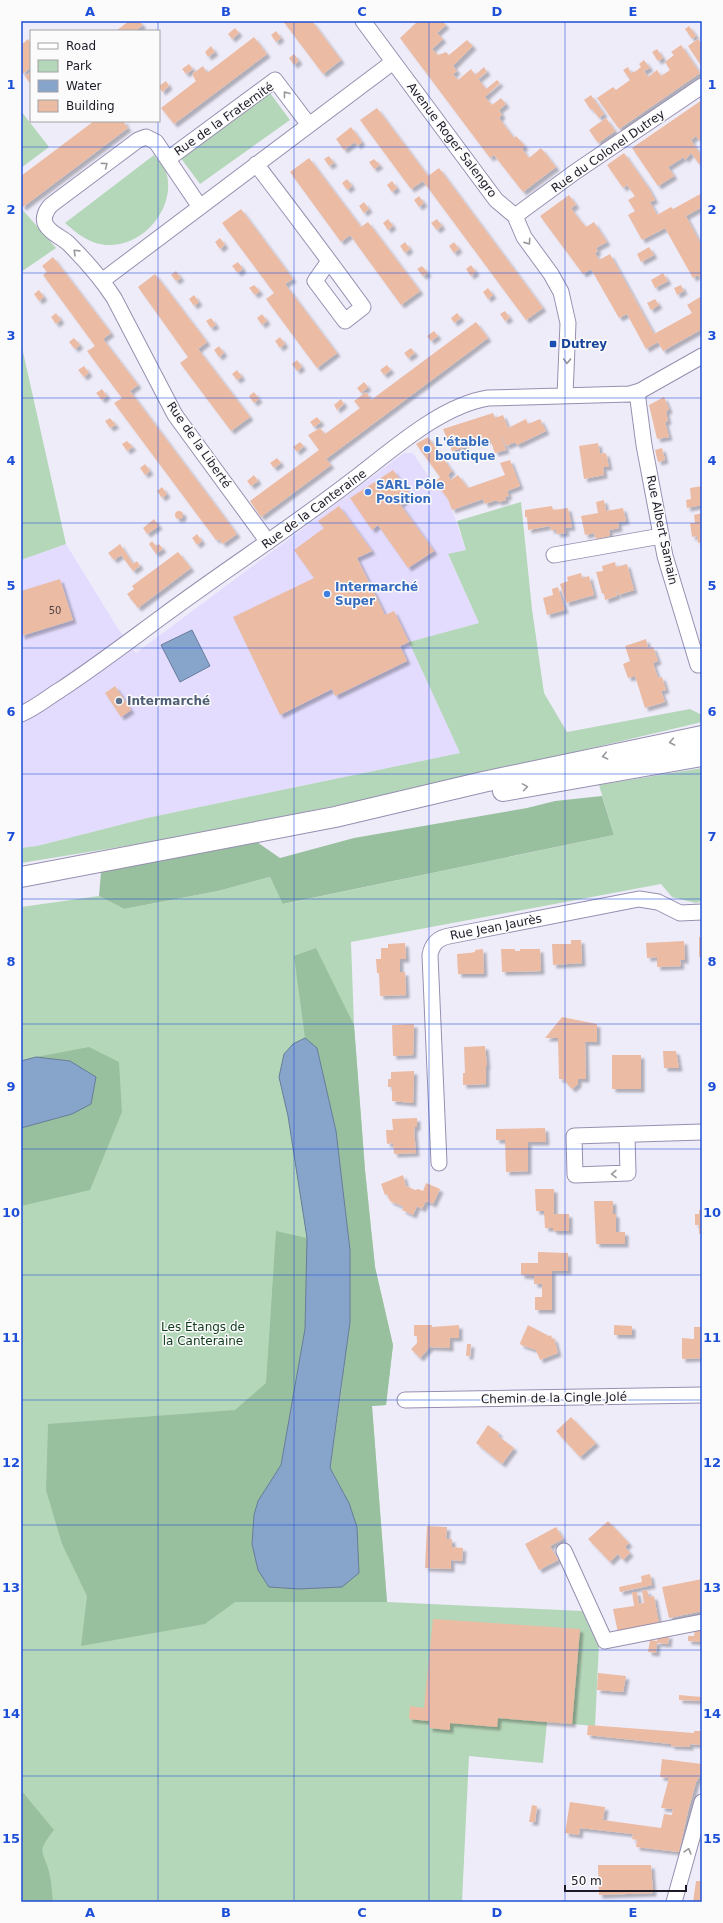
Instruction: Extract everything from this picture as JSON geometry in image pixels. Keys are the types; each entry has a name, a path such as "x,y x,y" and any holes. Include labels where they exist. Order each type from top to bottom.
{"main road":[{"path":"335,817 498,779 702,736"},
{"path":"21,877 335,817 560,782 702,756"}],"street":[{"name":"Avenue Roger Salengro","path":"363,21 496,200 515,216 524,237 551,274 563,298 568,323 566,395"},
{"path":"102,280 393,62"},
{"name":"Rue de la Fraternité","path":"168,159 275,80 309,125"},
{"name":"Rue du Colonel Dutrey","path":"515,216 575,172 702,86"},
{"name":"Rue de la Fraternité","path":"102,280 73,249 46,226 45,220 47,210 142,138 151,138 156,142 200,206"},
{"path":"256,164 329,261"},
{"name":"Rue de la Liberté","path":"102,280 117,304 175,415 268,542"},
{"path":"637,392 702,356"},
{"name":"Rue de la Canteraine","path":"21,714 41,703 74,681 188,597 268,542 427,424 454,408 473,400 488,398 566,395 621,395 637,392"},
{"name":"Rue Albert Samain","path":"637,392 640,419 661,536 674,587 698,665"},
{"path":"554,555 661,536"},
{"name":"Rue Jean Jaurès","path":"439,1163 430,955 432,947 438,941 449,936 639,899 658,902 680,913 702,912"},
{"path":"627,1135 702,1132"},
{"name":"Chemin de la Cingle Jolé","path":"406,1400 702,1396"},
{"path":"564,1551 605,1641 702,1622"},
{"path":"674,1902 701,1809"}],"shaded area":[{"path":"404,453 413,453 432,482 435,482 448,499 466,550 448,555 479,623 410,642 460,753 147,818 37,846 21,848 21,560 66,544 117,627 136,653"}],"green space":[{"path":"270,93 290,120 200,184 180,157"},
{"path":"21,111 49,147 21,168"},
{"path":"154,155 164,167 166,172 168,190 165,204 158,218 148,229 136,238 122,243 108,245 89,240 78,234 65,223"},
{"path":"21,208 56,248 21,272"},
{"path":"21,343 66,544 21,560"},
{"path":"521,502 532,609 544,693 567,732 690,709 702,715 702,722 423,788 187,836 21,863 21,848 37,846 147,818 460,753 409,642 479,623 448,554 466,550 457,521"},
{"name":"Les Étangs de la Canteraine","path":"702,768 702,901 696,903 672,897 661,884 351,942 354,1025 365,1170 375,1267 393,1345 386,1405 372,1406 387,1602 583,1611 599,1644 595,1726 547,1722 543,1763 469,1756 462,1902 21,1902 21,907 99,896 124,909 218,891 270,877 284,904 614,835 599,785"},
{"path":"602,796 614,835 283,904 270,877 218,891 124,909 99,896 101,872 254,840 280,858 354,838 527,808 555,801"},
{"path":"316,948 354,1025 365,1170 375,1267 393,1345 386,1405 372,1406 387,1602 235,1602 205,1624 81,1646 87,1596 62,1544 46,1490 48,1424 235,1410 266,1383 276,1231 307,1238 305,1329 281,1465 258,1501 349,1503 330,1468 342,1387 350,1250 336,1131 317,1048 305,1038 294,956"},
{"path":"89,1047 119,1062 122,1112 90,1190 21,1206 21,1128 72,1114 70,1061 36,1057"},
{"path":"21,1790 54,1830 44,1844 43,1849 51,1879 53,1902 21,1902"}],"water":[{"path":"192,630 210,666 180,682 161,645"},
{"path":"305,1038 317,1048 336,1131 350,1250 350,1322 330,1468 349,1503 357,1527 359,1573 342,1587 299,1589 269,1587 258,1570 252,1544 254,1515 258,1501 281,1465 305,1329 307,1238 288,1116 279,1077 284,1054 293,1044"},
{"path":"36,1057 70,1061 96,1077 91,1104 72,1114 21,1128 21,1061"}],"building":[{"path":"129,21 139,21 143,25 136,30 117,30"},
{"path":"283,21 312,21 341,60 323,74"},
{"path":"418,21 442,21 446,25 437,33 443,39 432,49 438,55 446,52 449,55 467,40 473,46 453,66 457,71 453,74 458,80 471,69 475,75 484,67 487,72 478,79 486,89 497,80 500,83 485,97 492,105 501,98 506,104 499,110 502,115 499,118 514,138 516,136 525,146 522,149 529,158 541,148 556,167 523,192 494,155 490,158 400,38"},
{"path":"689,26 696,36 692,39 685,29"},
{"path":"235,28 239,33 232,39 228,34"},
{"path":"276,31 281,38 276,42 271,35"},
{"path":"254,37 267,54 174,124 161,108 196,81 192,74 203,66 207,73"},
{"path":"28,39 30,42 30,68 23,74 21,71 21,45"},
{"path":"698,39 700,42 702,40 702,67 688,46"},
{"path":"681,45 700,73 619,129 597,98 613,87 616,90 630,80 623,70 628,67 631,73 636,71 641,67 639,64 644,60 650,68 644,71 648,77 657,70 661,76 670,70 665,62 674,55 671,52"},
{"path":"211,46 215,52 208,57 205,52"},
{"path":"657,49 663,58 658,61 652,52"},
{"path":"294,54 299,61 294,65 289,58"},
{"path":"189,64 193,69 186,74 182,69"},
{"path":"30,73 30,84 25,76"},
{"path":"166,81 169,86 162,92 160,85"},
{"path":"591,95 604,114 599,118 584,100"},
{"path":"702,100 702,144 696,136 691,140 702,157 702,162 699,164 691,153 685,160 684,157 668,167 674,176 658,186 632,148"},
{"path":"377,108 428,176 439,168 543,308 526,320 423,181 411,189 360,120"},
{"path":"606,118 615,131 598,143 589,130"},
{"path":"93,122 125,122 124,123 128,128 23,207 21,205 21,176"},
{"path":"351,127 362,142 357,146 355,142 344,150 336,139"},
{"path":"624,153 648,187 655,200 650,202 657,215 671,207 673,209 702,193 702,207 686,216 702,247 702,282 698,275 693,278 665,228 642,240 628,215 635,211 628,200 635,196 627,185 623,188 607,165"},
{"path":"329,156 334,163 329,166 324,159"},
{"path":"309,158 361,227 368,222 420,291 401,305 350,235 341,242 290,172"},
{"path":"374,159 380,165 374,169 369,162"},
{"path":"347,179 352,186 347,190 342,183"},
{"path":"392,181 397,188 392,192 387,185"},
{"path":"569,195 576,205 571,208 578,218 586,227 594,222 607,242 596,248 598,251 595,253 599,260 610,254 654,334 692,313 687,305 700,297 702,301 702,329 663,351 658,342 646,349 627,314 619,318 591,269 583,274 540,216"},
{"path":"419,196 424,203 419,207 414,200"},
{"path":"364,202 369,209 364,213 359,206"},
{"path":"241,209 293,279 285,284 337,353 317,368 266,299 274,293 222,223"},
{"path":"388,219 393,226 388,230 383,223"},
{"path":"437,219 442,226 437,230 431,223"},
{"path":"220,238 225,245 220,249 215,242"},
{"path":"405,242 410,249 405,253 400,246"},
{"path":"454,242 459,249 454,253 449,246"},
{"path":"649,247 654,255 641,262 637,254"},
{"path":"53,257 111,333 103,339 138,385 130,391 237,534 223,544 219,539 216,540 114,403 122,398 87,351 95,346 43,275 47,272 42,266"},
{"path":"238,262 243,269 238,273 232,266"},
{"path":"471,265 476,272 471,276 466,269"},
{"path":"422,266 428,273 423,276 417,269"},
{"path":"176,271 181,278 176,281 171,275"},
{"path":"663,273 668,281 655,288 651,280"},
{"path":"155,274 207,342 198,349 250,417 231,431 180,363 188,357 138,287"},
{"path":"254,285 260,291 255,295 249,288"},
{"path":"681,285 684,291 677,295 674,288"},
{"path":"488,288 493,295 488,299 483,292"},
{"path":"39,290 44,297 39,301 34,294"},
{"path":"194,295 199,302 194,306 189,299"},
{"path":"655,299 659,305 651,310 647,303"},
{"path":"505,311 510,318 505,321 500,314"},
{"path":"56,313 61,320 56,324 51,317"},
{"path":"457,313 461,318 454,323 451,318"},
{"path":"262,314 267,321 262,325 257,318"},
{"path":"211,318 216,325 211,328 206,321"},
{"path":"476,322 488,338 326,459 331,465 261,517 250,501 319,450 308,435 320,428 325,434 360,408 354,401 366,392 371,400"},
{"path":"434,331 438,336 431,341 427,336"},
{"path":"280,337 285,344 280,348 275,341"},
{"path":"74,338 80,345 75,349 69,342"},
{"path":"219,346 224,353 219,357 214,350"},
{"path":"411,348 415,353 408,358 404,353"},
{"path":"297,360 302,367 297,371 292,364"},
{"path":"387,365 391,370 384,375 380,370"},
{"path":"84,366 89,373 84,377 78,370"},
{"path":"237,370 242,377 237,380 232,374"},
{"path":"364,382 368,387 361,393 357,388"},
{"path":"102,389 107,396 102,400 96,393"},
{"path":"254,392 259,399 254,403 249,396"},
{"path":"664,397 669,409 666,412 668,421 665,422 669,437 657,439 649,405"},
{"path":"341,399 344,404 337,410 334,405"},
{"path":"493,413 495,418 503,415 508,428 526,419 528,424 540,419 546,431 517,445 515,442 506,446 500,433 506,450 495,453 490,439 475,444 474,440 465,443 466,447 452,451 443,429"},
{"path":"317,417 321,422 314,427 310,422"},
{"path":"110,418 116,425 110,428 105,421"},
{"path":"428,437 452,471 448,475 451,480 458,475 468,488 505,475 500,463 510,460 520,486 507,491 509,496 505,497 506,500 498,502 497,500 485,504 483,499 452,510 448,499 435,482 440,477 416,444"},
{"path":"127,441 133,447 127,451 122,444"},
{"path":"300,442 304,446 297,452 293,447"},
{"path":"598,443 600,454 606,453 609,467 603,467 604,475 584,479 579,446"},
{"path":"662,448 665,460 658,462 655,450"},
{"path":"277,458 281,463 274,468 270,463"},
{"path":"145,464 150,471 145,475 140,468"},
{"path":"393,470 411,496 400,504 434,551 408,568 378,525 372,530 350,498"},
{"path":"254,475 258,481 251,486 247,481"},
{"path":"702,486 702,505 687,508 686,500 691,499 690,488"},
{"path":"162,487 167,494 162,498 157,491"},
{"path":"604,500 606,511 623,508 626,521 618,522 619,528 609,530 610,536 596,539 594,533 585,535 581,516 598,513 596,502"},
{"name":"Intermarché Super","path":"339,506 372,551 357,558 385,615 394,611 409,642 400,646 407,661 335,696 332,689 280,715 233,617 314,578 294,550 324,528 318,521"},
{"path":"552,506 553,510 568,508 572,527 565,528 566,533 557,534 556,530 551,530 550,526 528,530 525,510"},
{"path":"177,511 181,511 183,515 181,519 177,519 175,517 175,513"},
{"path":"702,513 702,542 698,543 697,536 692,537 690,523 695,523 694,515"},
{"path":"154,519 159,526 147,534 143,528"},
{"path":"197,534 202,541 197,545 192,538"},
{"path":"152,541 156,546 159,544 163,549 156,554 149,544"},
{"path":"120,544 133,564 137,561 140,566 133,571 121,555 114,560 108,553"},
{"path":"178,552 191,568 138,608 127,594 134,589 132,586"},
{"path":"615,562 616,567 627,564 634,590 618,595 616,588 617,596 605,600 596,572 603,571 602,566"},
{"path":"581,573 582,578 589,576 594,595 566,603 560,584 568,581 567,577"},
{"path":"60,579 73,620 21,636 21,591"},
{"path":"558,587 565,610 547,615 543,598 553,595 552,589"},
{"path":"646,639 648,648 653,647 658,661 653,663 658,678 662,677 666,690 661,691 665,702 645,708 635,676 628,678 623,664 630,661 625,646"},
{"path":"115,686 131,710 121,717 105,693"},
{"path":"699,937 702,937 702,957 699,957"},
{"path":"571,940 581,940 582,963 553,965 552,944 571,944"},
{"path":"684,941 685,960 680,960 681,966 657,967 657,957 647,958 646,943"},
{"path":"405,943 406,959 400,959 400,972 405,972 406,995 380,996 379,973 377,973 376,959 381,959 381,948 388,948 388,944"},
{"path":"483,949 484,973 458,974 457,954 475,952 475,950"},
{"path":"501,949 515,949 515,951 520,951 520,949 540,949 541,971 502,972"},
{"path":"562,1017 597,1024 597,1042 585,1042 586,1079 578,1079 578,1084 572,1089 563,1079 559,1079 558,1038 545,1038"},
{"path":"414,1024 413,1055 393,1056 392,1025"},
{"path":"485,1046 487,1066 486,1084 463,1085 463,1073 465,1073 464,1047"},
{"path":"663,1051 676,1051 679,1068 664,1068"},
{"path":"612,1055 641,1055 641,1089 612,1089"},
{"path":"414,1071 413,1103 392,1101 392,1087 388,1087 388,1079 391,1079 391,1072"},
{"path":"417,1118 417,1127 415,1127 414,1130 416,1153 394,1154 393,1143 387,1144 386,1130 393,1130 392,1119"},
{"path":"545,1128 546,1142 528,1142 528,1171 506,1172 505,1140 496,1140 496,1129"},
{"path":"403,1175 406,1186 415,1190 418,1189 423,1191 426,1183 440,1189 433,1204 426,1201 422,1209 417,1206 413,1215 402,1210 404,1207 390,1201 387,1194 385,1195 381,1184"},
{"path":"535,1189 554,1189 554,1214 569,1214 569,1231 553,1231 553,1228 545,1228 544,1211 536,1211"},
{"path":"594,1201 613,1201 613,1214 616,1214 616,1232 625,1232 625,1244 596,1244"},
{"path":"699,1210 702,1210 702,1234 699,1234 699,1225 695,1225 695,1214 699,1214"},
{"path":"538,1252 568,1253 568,1271 552,1271 552,1310 535,1310 535,1297 542,1297 542,1284 534,1284 534,1276 521,1275 521,1263 538,1263"},
{"path":"414,1325 432,1325 432,1327 459,1325 459,1338 450,1338 450,1348 430,1347 420,1358 411,1349 417,1343 417,1336 414,1336"},
{"path":"528,1325 549,1336 551,1335 552,1339 554,1338 558,1353 540,1360 536,1350 521,1345 520,1343"},
{"path":"614,1325 632,1326 632,1335 614,1335"},
{"path":"694,1327 702,1327 702,1358 682,1359 682,1338 694,1339"},
{"path":"467,1344 471,1344 470,1356 466,1356"},
{"path":"571,1417 596,1443 580,1457 556,1431"},
{"path":"488,1425 499,1433 498,1436 514,1448 502,1464 476,1443"},
{"path":"608,1521 629,1543 625,1547 630,1553 623,1560 618,1554 610,1562 588,1539"},
{"path":"427,1526 447,1527 446,1539 452,1539 452,1547 463,1548 462,1561 451,1560 451,1569 425,1568"},
{"path":"556,1527 563,1539 550,1546 558,1560 539,1570 525,1544"},
{"path":"650,1574 652,1585 620,1592 619,1587 642,1582 641,1576"},
{"path":"702,1579 702,1611 669,1618 662,1587"},
{"path":"647,1590 649,1597 654,1596 659,1624 618,1633 613,1609 634,1606 632,1592 637,1592 639,1604 644,1603 642,1591"},
{"path":"433,1619 580,1629 572,1724 498,1718 497,1727 450,1723 450,1730 429,1728 429,1721 409,1719 410,1706 424,1708"},
{"path":"695,1629 702,1629 702,1642 688,1641 688,1636 694,1636"},
{"path":"669,1635 668,1644 657,1643 656,1653 648,1652 650,1640 657,1641 658,1636"},
{"path":"598,1673 626,1676 623,1692 597,1690"},
{"path":"679,1695 702,1697 702,1701 679,1700"},
{"path":"588,1725 694,1733 694,1731 702,1731 702,1745 690,1744 690,1747 671,1746 671,1744 587,1735"},
{"path":"662,1759 702,1764 702,1773 696,1782 679,1852 636,1847 637,1840 632,1839 633,1834 580,1828 579,1835 565,1833 570,1802 605,1807 603,1820 661,1828 664,1814 672,1815 673,1809 661,1808 669,1778 660,1777"},
{"path":"532,1805 537,1806 535,1822 529,1822"},
{"path":"598,1865 651,1865 653,1893 599,1895"},
{"path":"696,1881 702,1881 702,1902 693,1902"}],"place":[{"name":"Dutrey","path":"553,344"},
{"name":"L'étable boutique","path":"427,449"},
{"name":"SARL Pôle Position","path":"368,492"},
{"name":"Intermarché Super","path":"327,594"},
{"name":"Intermarché","path":"119,701"}]}
